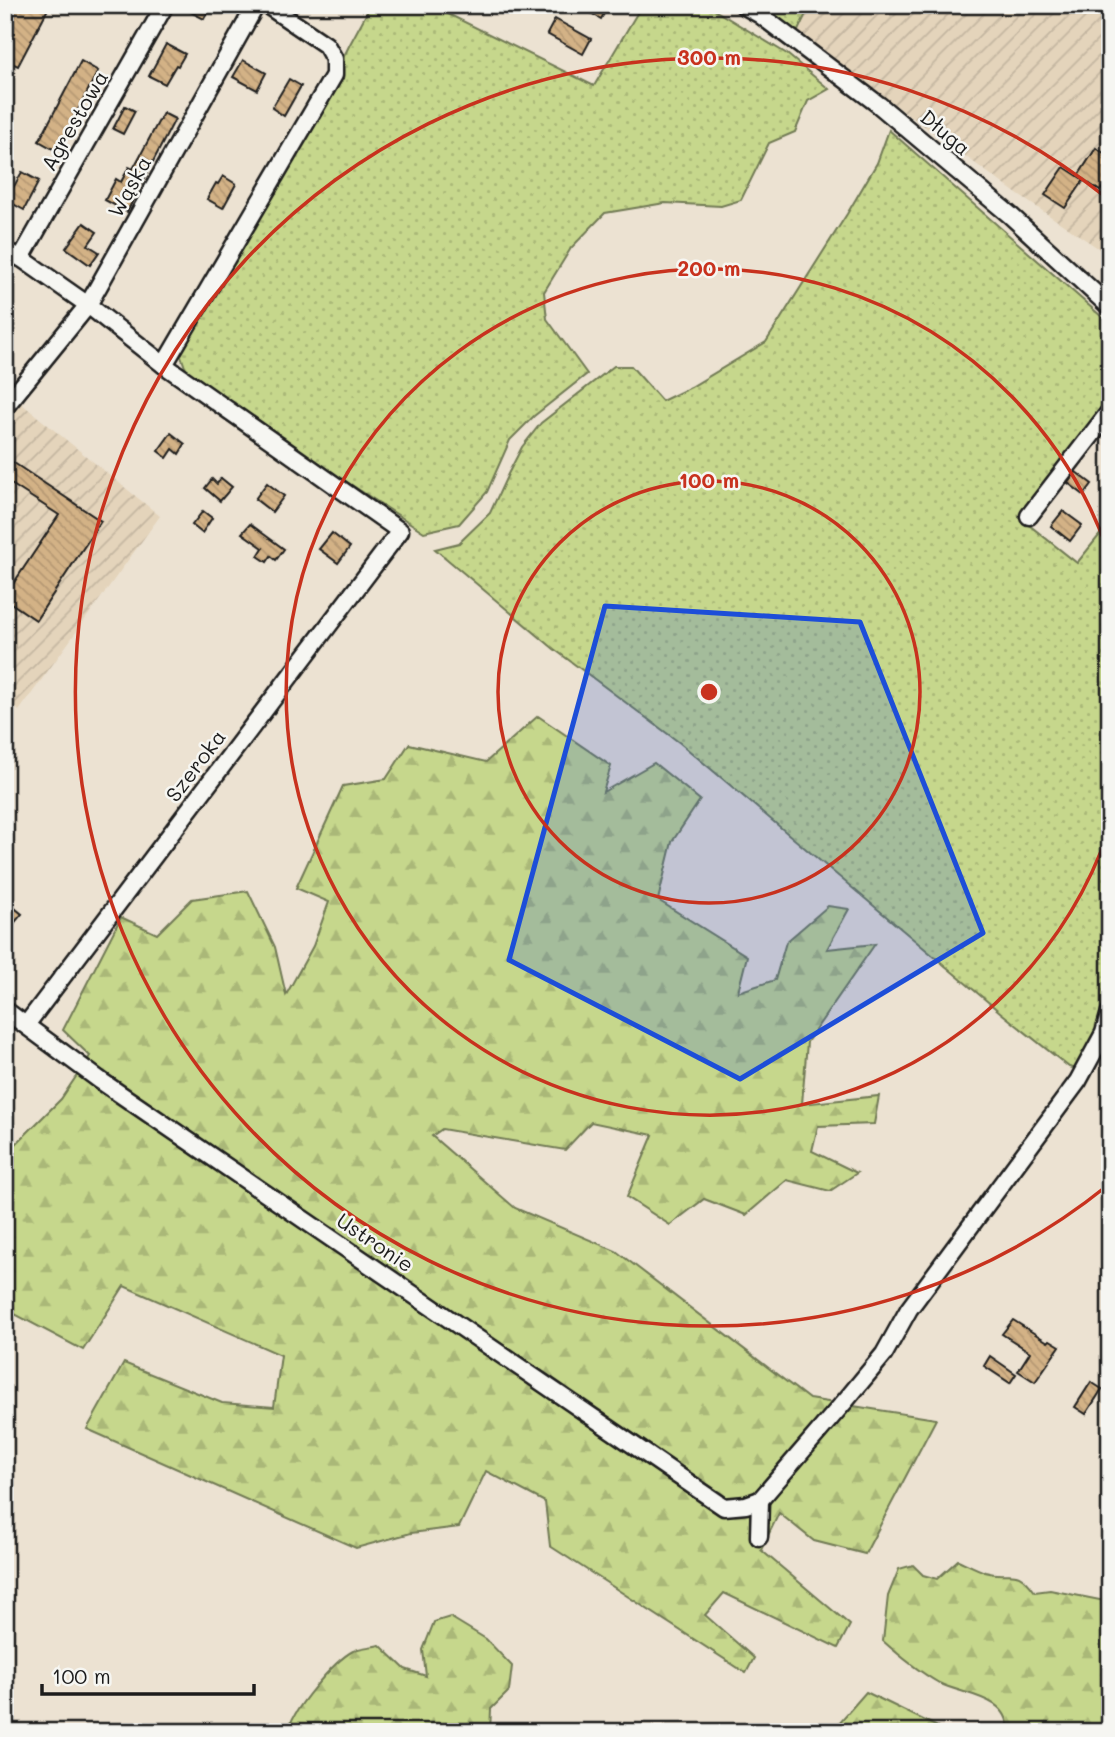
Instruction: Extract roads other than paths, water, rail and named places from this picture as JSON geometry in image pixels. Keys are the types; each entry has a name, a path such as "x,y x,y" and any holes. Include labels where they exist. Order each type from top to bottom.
{"street":[{"name":"Agrestowa","path":"21,258 165,5"},
{"name":"Wąska","path":"5,407 88,305 257,5"},
{"path":"5,251 21,258 88,305 164,365 334,75 334,59 326,45 267,5"},
{"name":"Długa","path":"743,5 879,105 1010,215 1105,303"},
{"path":"1105,303 1110,285"},
{"name":"Szeroka","path":"26,1025 400,531 164,365"},
{"path":"1029,516 1110,411"},
{"name":"Ustronie","path":"5,1010 101,1081 724,1507 746,1505 760,1500"},
{"path":"760,1537 760,1500 884,1354 909,1309 1078,1081 1104,1033 1110,1012"}]}
